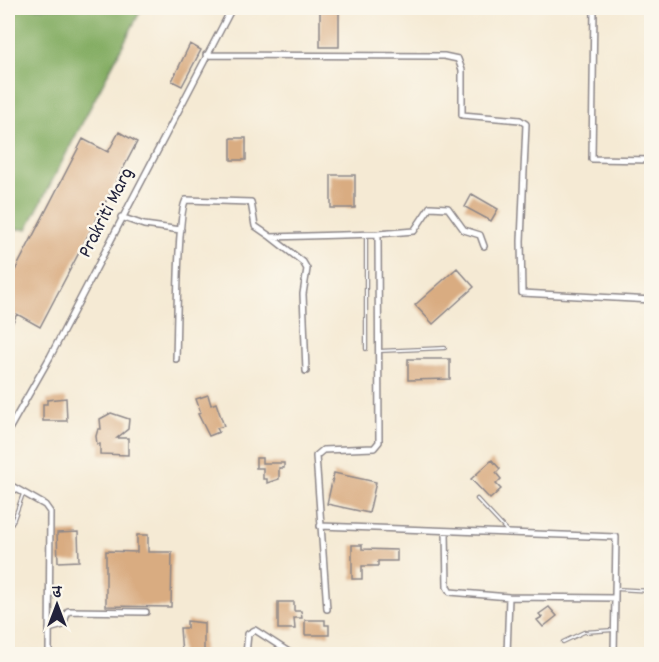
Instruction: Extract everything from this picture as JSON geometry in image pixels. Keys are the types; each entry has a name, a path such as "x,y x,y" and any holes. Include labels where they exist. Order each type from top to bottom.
{"street":[{"name":"Prakriti Marg","path":"8,431 50,357 232,8"},
{"path":"594,8 592,159 651,160"},
{"path":"206,55 444,56 458,59 462,70 462,116 520,120 526,124 521,241 522,293 651,300"},
{"path":"176,359 183,206 186,200 251,202 255,226 303,262 307,269 303,294 306,371"},
{"path":"271,237 366,235 414,231 430,207 452,211 464,230 478,234 484,246"},
{"path":"121,217 144,225 181,230"},
{"path":"327,609 317,453 323,450 374,448 379,442 378,234"},
{"path":"8,484 45,506 51,514 49,654"},
{"path":"320,526 616,537 614,654"},
{"path":"446,531 448,591 508,597 615,598"},
{"path":"507,654 508,597"},
{"path":"49,629 63,625 68,611 146,612"},
{"path":"246,654 248,634 255,630 292,654"}],"lane":[{"path":"366,235 366,349"},
{"path":"379,351 446,348"},
{"path":"8,529 23,494"},
{"path":"477,499 508,533"},
{"path":"616,589 651,591"},
{"path":"563,642 584,632 614,630"}],"green space":[{"path":"8,8 142,8 27,229 8,229"}],"building":[{"path":"320,8 339,8 339,47 320,47"},
{"path":"190,44 201,50 182,86 172,81"},
{"path":"119,132 137,142 40,327 17,314 8,332 8,284 83,139 108,152"},
{"path":"231,138 246,138 246,160 231,160"},
{"path":"331,175 355,175 355,208 331,208"},
{"path":"472,194 498,209 491,221 465,207"},
{"path":"457,268 474,287 433,324 415,305"},
{"path":"408,359 450,359 450,379 408,380"},
{"path":"208,395 211,405 216,403 224,426 217,428 219,432 209,436 198,414 201,413 196,399"},
{"path":"66,398 67,421 43,421 43,404 47,404 47,400"},
{"path":"111,413 129,419 128,429 117,438 128,438 128,455 100,454 100,444 97,444 96,436 98,429 101,429 100,419"},
{"path":"256,458 262,458 262,463 284,463 284,468 279,468 279,479 267,483 267,479 263,479 263,468 256,468"},
{"path":"492,460 500,469 496,473 501,479 496,484 501,489 490,499 471,479"},
{"path":"334,473 376,482 369,513 327,504"},
{"path":"78,532 79,561 58,562 57,533"},
{"path":"137,535 148,535 148,552 172,552 171,607 106,606 106,551 137,552"},
{"path":"352,545 362,545 362,549 397,550 397,561 378,561 378,566 362,566 362,579 352,579"},
{"path":"278,602 294,602 294,611 301,611 302,618 294,618 295,629 278,629"},
{"path":"549,607 557,616 543,627 537,620 542,617 539,614"},
{"path":"305,620 325,620 325,625 329,625 329,635 305,635"},
{"path":"187,621 204,623 204,654 182,654 180,628 187,628"}]}
